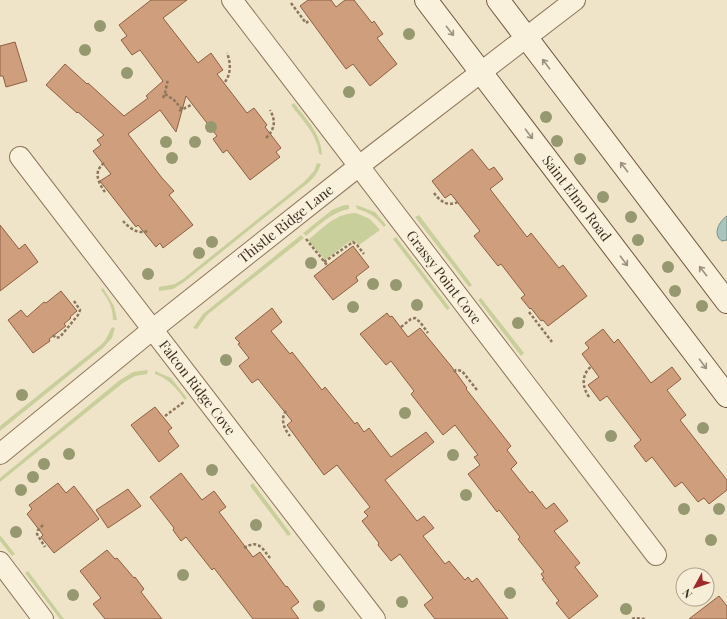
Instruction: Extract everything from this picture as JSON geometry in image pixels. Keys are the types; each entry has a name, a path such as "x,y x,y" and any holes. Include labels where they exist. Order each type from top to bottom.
{"main road":[{"name":"Saint Elmo Road","path":"426,0 727,396"},
{"path":"498,0 727,302"}],"street":[{"name":"Grassy Point Cove","path":"232,0 656,555"},
{"name":"Thistle Ridge Lane","path":"0,454 153,329 359,166 575,0"},
{"name":"Falcon Ridge Cove","path":"20,157 375,619"},
{"path":"0,562 43,619"}],"path":[{"path":"291,3 306,23 310,20"},
{"path":"225,82 229,73 230,60 227,54"},
{"path":"162,98 165,94 168,79"},
{"path":"165,94 174,100 181,110 191,105"},
{"path":"266,138 274,128 273,116 270,110"},
{"path":"104,163 98,170 97,176 98,181 105,192"},
{"path":"434,193 444,203 449,204 458,202"},
{"path":"123,221 129,227 137,231 142,232 149,230"},
{"path":"306,239 327,265"},
{"path":"324,262 353,242 364,254"},
{"path":"53,335 56,338 60,336 78,315 80,310 74,301"},
{"path":"529,312 552,342"},
{"path":"401,327 411,319 415,318 420,322 428,334"},
{"path":"589,397 584,387 584,380 585,374 592,366"},
{"path":"454,372 456,370 462,371 477,390"},
{"path":"165,416 188,399"},
{"path":"286,411 283,418 284,425 290,436"},
{"path":"43,524 38,530 37,534 38,538 45,547"},
{"path":"244,548 252,544 256,544 263,549 270,558"},
{"path":"632,619 645,619"}],"green space":[{"path":"294,103 316,133 322,155 319,154 313,134 291,105"},
{"path":"317,163 321,164 320,167 308,183 184,282 173,289 159,291 159,287 175,284 183,279 304,182 314,171"},
{"path":"344,205 349,205 349,209 331,216 306,236 303,233 332,210"},
{"path":"356,205 375,212 386,225 384,227 372,215 357,209"},
{"path":"356,213 370,219 380,230 359,245 355,241 349,242 325,260 308,240 336,218"},
{"path":"419,215 472,285 469,287 415,217"},
{"path":"301,235 304,238 207,315 197,329 193,328 203,314"},
{"path":"396,237 450,308 447,310 393,239"},
{"path":"103,288 114,306 117,320 113,320 110,304 101,290"},
{"path":"481,298 524,353 521,356 478,300"},
{"path":"112,327 115,328 112,338 103,348 0,431 0,426 102,344"},
{"path":"148,370 147,374 135,376 123,383 0,482 0,478 120,380 133,372"},
{"path":"155,371 171,378 187,398 185,400 172,384 155,374"},
{"path":"253,483 291,534 288,536 250,486"},
{"path":"0,535 15,554 12,556 0,541"},
{"path":"28,571 64,619 60,619 25,573"}],"water":[{"path":"727,216 727,240 722,241 717,235 717,232 721,221"}],"building":[{"path":"151,0 187,0 163,18 198,63 211,53 223,70 217,74 247,113 254,108 267,125 265,127 281,148 276,152 280,157 250,180 227,150 223,153 213,139 217,136 186,96 176,132 160,110 128,134 174,191 169,195 193,225 163,248 160,243 156,247 138,225 136,227 100,181 111,174 93,151 101,145 97,140 104,135 46,85 65,64 124,116 148,98 146,96 163,81 140,50 132,55 121,40 127,36 119,25"},
{"path":"308,0 331,0 336,7 345,0 354,0 372,23 374,21 383,34 377,38 397,64 370,86 353,64 346,69 300,6"},
{"path":"15,42 27,81 6,87 3,76 0,76 0,46"},
{"path":"472,149 489,170 494,167 503,179 490,189 527,237 531,233 559,268 563,265 587,296 548,326 543,320 541,321 531,308 530,309 521,298 525,295 501,264 498,266 474,236 480,231 451,194 445,198 432,181"},
{"path":"0,225 19,249 25,244 38,262 0,291"},
{"path":"353,246 369,267 356,277 358,281 333,300 314,276"},
{"path":"61,291 77,311 64,324 66,326 49,339 50,341 33,353 8,320 21,310 27,317 44,302 46,303"},
{"path":"272,308 282,322 271,331 290,354 292,352 322,390 325,387 355,424 357,422 364,432 369,428 391,457 426,432 434,442 385,480 417,521 424,516 434,528 423,536 445,564 449,561 465,580 468,577 472,582 477,578 508,619 435,619 424,605 433,598 400,554 391,561 362,521 368,516 364,512 370,507 337,465 324,475 287,425 292,421 258,379 252,383 239,366 249,358 238,344 240,343 235,338"},
{"path":"387,313 390,317 392,316 408,337 420,328 451,366 467,388 466,389 511,446 507,450 517,463 511,469 530,493 532,491 546,509 554,503 568,521 554,531 580,563 575,567 598,596 569,619 556,603 559,601 542,579 544,578 541,574 544,572 518,539 520,537 499,510 497,512 468,474 480,465 474,457 478,455 455,425 443,435 411,394 414,391 391,361 386,365 360,334"},
{"path":"603,329 614,343 618,339 651,383 672,367 681,379 667,390 686,415 680,420 727,480 727,490 709,504 704,498 698,502 682,482 675,487 652,457 646,462 634,446 641,440 607,396 600,401 588,385 599,377 582,354 589,348 585,343"},
{"path":"155,407 172,428 168,431 179,446 159,462 131,425"},
{"path":"181,473 202,500 214,491 226,507 219,512 253,557 260,552 299,602 291,608 299,619 253,619 214,568 212,570 186,537 181,541 173,530 174,528 150,497"},
{"path":"58,483 66,493 74,486 99,519 54,553 41,537 43,535 27,514 32,509 29,505"},
{"path":"128,489 141,506 108,528 96,510"},
{"path":"107,550 115,559 117,558 134,578 135,577 144,589 141,592 162,619 105,619 93,604 101,598 80,571"},
{"path":"719,596 727,606 727,619 689,619 705,607 715,607 715,599"}]}
